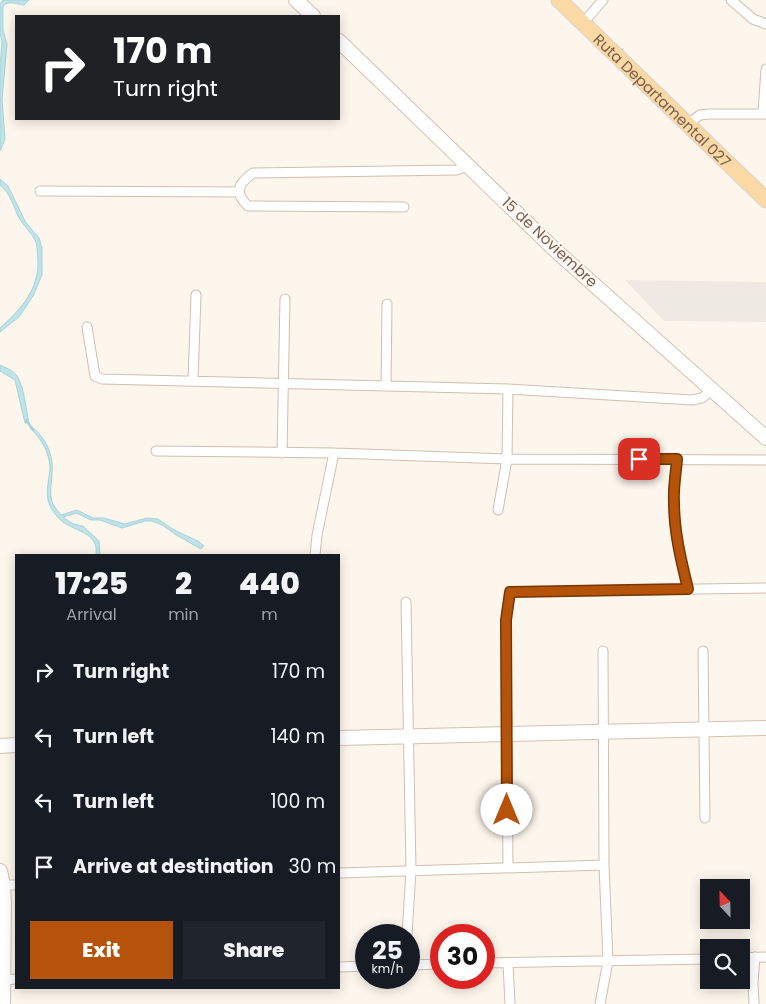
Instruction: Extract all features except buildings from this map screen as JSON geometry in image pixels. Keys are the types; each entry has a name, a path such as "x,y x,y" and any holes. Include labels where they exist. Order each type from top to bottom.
{"main road":[{"name":"Ruta Departamental 027","path":"559,0 766,200"}],"street":[{"path":"296,0 312,15"},
{"path":"583,23 603,0"},
{"path":"731,0 752,19 766,24"},
{"name":"15 de Noviembre","path":"340,41 554,249 766,438"},
{"path":"688,124 700,115 764,114 766,69"},
{"path":"404,207 248,206 241,200 239,192 242,181 253,173 457,170 468,165"},
{"path":"40,191 239,192"},
{"path":"193,381 196,295"},
{"path":"282,452 285,299"},
{"path":"386,386 387,304"},
{"path":"87,327 95,376 102,379 508,389 692,400 702,398 712,390"},
{"path":"498,510 507,459 508,389"},
{"path":"156,450 334,453 507,459 766,460"},
{"path":"315,554 316,535 334,453"},
{"path":"677,459 674,500 675,520 677,542 688,589"},
{"path":"508,867 506,620 510,592 766,588"},
{"path":"406,602 411,870 408,924"},
{"path":"600,1004 608,961 604,865 603,651"},
{"path":"703,651 705,818"},
{"path":"340,738 766,728"},
{"path":"0,746 15,745"},
{"path":"340,873 604,865"},
{"path":"0,871 10,885 10,980 2,1004"},
{"path":"750,958 766,957"},
{"path":"495,963 700,958"},
{"path":"754,1004 755,958"},
{"path":"508,963 510,1004"},
{"path":"340,968 355,967"}],"shaded area":[{"path":"625,280 766,282 766,322 664,321"}],"water":[{"path":"3,0 29,0 24,5 11,3 3,6 3,30 7,44 2,99 5,139 0,151 0,67 2,41 0,33 0,4"},
{"path":"0,179 8,186 26,223 39,238 42,248 42,275 33,296 19,317 0,332 0,328 22,306 32,290 38,271 38,260 35,240 19,218 11,200 0,185"},
{"path":"0,365 14,372 19,380 29,423 25,423 15,380 0,371"},
{"path":"32,427 37,431 48,448 52,460 51,498 53,505 61,515 77,510 93,518 104,518 125,524 147,518 158,519 204,546 201,549 152,521 145,521 122,528 100,520 91,520 76,513 63,517 73,524 83,526 99,541 100,554 96,554 96,548 91,538 63,522 51,508 47,494 50,463 41,441 30,428"}],"waterway":[{"path":"26,420 33,430"}],"route":[{"path":"507,810 506,620 510,592 688,589 677,542 675,520 674,500 677,459 639,459"}]}
